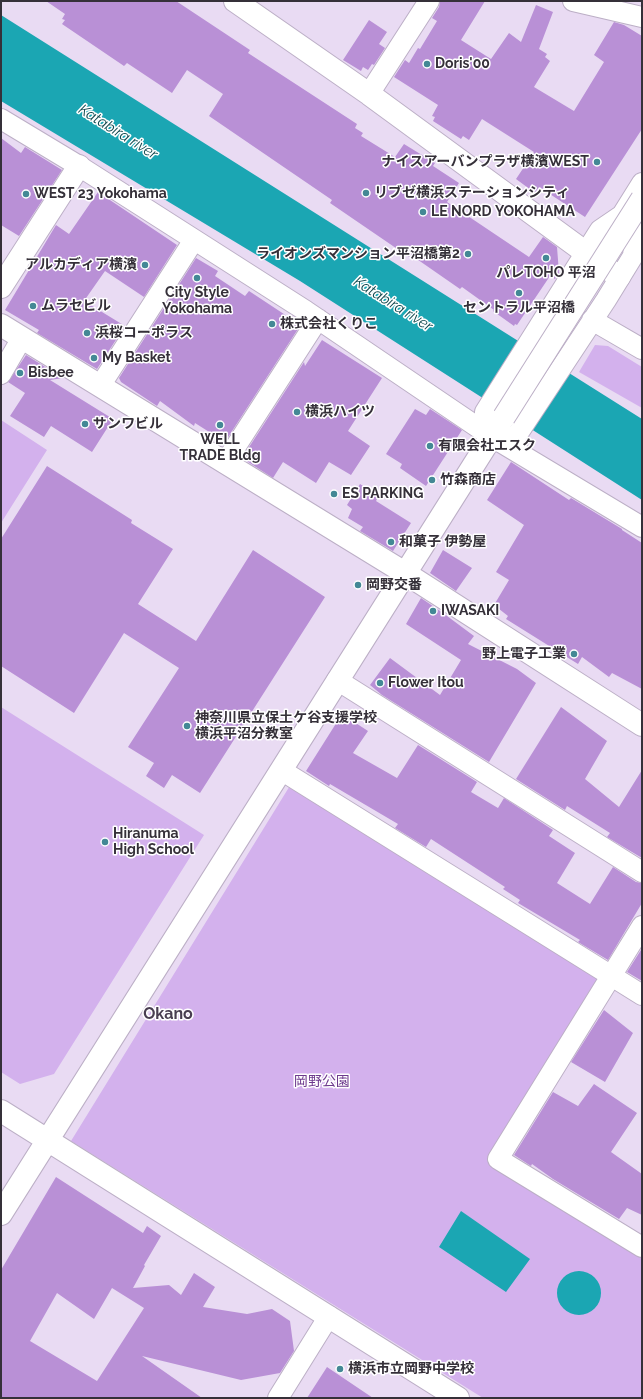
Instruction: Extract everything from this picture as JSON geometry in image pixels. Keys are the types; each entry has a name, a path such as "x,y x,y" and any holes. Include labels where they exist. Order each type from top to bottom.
{"street":[{"path":"235,1 369,94 619,276"},
{"path":"369,94 429,1"},
{"path":"573,1 642,17"},
{"path":"1,119 79,166 318,319 492,437 642,527"},
{"path":"1,287 79,166"},
{"path":"1,1214 337,680 492,437 494,414 532,338 600,230 622,215 642,183"},
{"path":"494,414 642,199"},
{"path":"492,437 515,438 633,256 636,223 642,214"},
{"path":"100,386 194,240"},
{"path":"225,462 318,319"},
{"path":"592,320 642,349"},
{"path":"1,325 405,573 642,725"},
{"path":"1,374 22,338"},
{"path":"337,680 642,872"},
{"path":"281,770 642,995"},
{"path":"642,926 498,1160 642,1247"},
{"path":"1,1111 458,1398"},
{"path":"278,1398 329,1316"}],"green space":[{"path":"595,345 608,346 642,367 642,408 579,372"},
{"path":"1,420 47,450 1,523"},
{"path":"1,707 204,835 54,1074 20,1084 1,1072"},
{"name":"岡野公園","path":"291,784 600,977 487,1160 642,1257 642,1398 483,1398 71,1141"}],"water":[{"name":"Katabira river","path":"1,15 642,419 642,500 300,281 1,101"},
{"path":"461,1211 530,1259 506,1292 439,1247"},
{"path":"579,1271 591,1275 597,1281 601,1293 597,1305 591,1311 579,1315 567,1311 561,1305 557,1293 561,1281 567,1275"}],"building":[{"path":"46,1 176,1 250,50 248,53 357,124 355,128 363,133 361,136 395,157 404,144 435,163 433,166 459,183 447,202 529,257 543,237 557,247 559,273 555,279 550,276 517,325 515,324 514,326 462,287 460,289 411,255 409,257 330,203 332,200 209,116 223,94 187,70 172,93 127,63 124,66 62,24 65,20 62,19 65,14"},
{"path":"440,1 485,1 461,40 491,59 509,33 521,42 536,5 553,12 539,49 547,54 545,57 550,61 534,87 574,111 604,62 594,55 614,22 624,25 642,36 642,129 585,217 539,187 535,193 516,179 534,152 482,119 469,140 463,136 461,139 433,121 435,117 432,116 438,105 394,77 405,60 409,63 418,48 420,49 437,21 432,18 439,7"},
{"path":"369,20 387,32 379,44 385,48 374,65 372,64 368,70 363,67 361,71 343,60"},
{"name":"WEST 23 Yokohama","path":"1,138 21,153 25,147 62,170 19,236 1,225"},
{"path":"98,192 177,245 144,297 105,271 84,301 125,326 97,369 37,333 39,330 5,310 56,225 69,234"},
{"path":"196,258 218,271 215,276 245,296 249,291 296,322 298,329 225,442 195,423 194,426 160,401 157,406 121,382 119,378"},
{"name":"横浜ハイツ","path":"322,340 382,378 348,431 370,446 351,475 329,462 316,483 283,462 273,478 242,458 304,362 305,366"},
{"path":"26,355 63,378 50,380 113,419 92,452 51,426 44,437 10,416 25,393 8,382"},
{"path":"415,409 426,415 430,409 462,430 426,486 400,468 402,464 386,454"},
{"path":"511,462 569,500 571,498 642,543 642,689 612,673 609,677 582,657 578,664 506,619 508,616 494,605 509,580 496,572 524,525 487,500"},
{"path":"47,466 132,520 131,523 173,549 138,604 196,641 253,550 325,597 200,793 172,775 164,788 146,776 154,763 128,747 179,668 124,633 74,713 1,666 1,539"},
{"path":"360,484 379,496 376,501 411,523 393,551 360,531 363,527 348,518 352,509 347,505"},
{"path":"443,550 472,568 456,591 430,573"},
{"path":"421,598 474,636 468,644 517,669 536,683 489,762 382,695 370,685 390,658 440,695 461,660 406,624"},
{"path":"561,707 607,741 585,779 619,807 642,770 642,858 607,837 610,833 567,806 565,810 516,779"},
{"path":"342,714 368,731 353,753 397,778 418,745 477,782 471,792 498,808 504,798 553,830 549,836 575,853 557,883 590,904 613,867 636,882 642,883 642,903 608,960 578,942 580,940 518,903 520,900 503,889 505,887 431,839 426,847 395,828 398,824 330,784 329,786 306,771"},
{"path":"641,950 642,951 642,981 627,972"},
{"path":"604,1010 633,1033 605,1082 571,1062"},
{"path":"594,1084 637,1113 611,1152 642,1174 642,1215 627,1208 619,1219 553,1179 532,1164 531,1166 514,1155 553,1092 578,1106"},
{"path":"56,1177 143,1233 147,1226 161,1236 144,1265 145,1266 133,1288 169,1285 181,1295 194,1273 215,1287 203,1307 247,1314 272,1309 290,1321 294,1351 280,1373 241,1380 142,1356 202,1398 1,1398 1,1270","holes":["112,1288 144,1308 97,1381 30,1341 57,1293 94,1319"]},
{"path":"327,1367 373,1398 307,1398"}],"place":[{"name":"Doris'00","path":"427,64"},
{"name":"ナイスアーバンプラザ横濱WEST","path":"597,162"},
{"name":"リブゼ横浜ステーションシティ","path":"366,193"},
{"name":"WEST 23 Yokohama","path":"26,194"},
{"name":"LE NORD YOKOHAMA","path":"423,212"},
{"name":"ライオンズマンション平沼橋第2","path":"468,254"},
{"name":"パレTOHO 平沼","path":"546,258"},
{"name":"アルカディア横濱","path":"145,265"},
{"name":"City Style Yokohama","path":"197,278"},
{"name":"セントラル平沼橋","path":"519,293"},
{"name":"ムラセビル","path":"33,306"},
{"name":"株式会社くりこ","path":"272,324"},
{"name":"浜桜コーポラス","path":"87,333"},
{"name":"My Basket","path":"94,358"},
{"name":"Bisbee","path":"20,373"},
{"name":"横浜ハイツ","path":"297,412"},
{"name":"サンワビル","path":"85,424"},
{"name":"WELL TRADE Bldg","path":"220,425"},
{"name":"有限会社エスク","path":"430,446"},
{"name":"竹森商店","path":"432,480"},
{"name":"ES PARKING","path":"334,494"},
{"name":"和菓子 伊勢屋","path":"391,542"},
{"name":"岡野交番","path":"358,585"},
{"name":"IWASAKI","path":"433,611"},
{"name":"野上電子工業","path":"574,654"},
{"name":"Flower Itou","path":"380,683"},
{"name":"神奈川県立保土ケ谷支援学校 横浜平沼分教室","path":"187,726"},
{"name":"Hiranuma High School","path":"105,842"},
{"name":"横浜市立岡野中学校","path":"340,1369"}],"district":[{"name":"Okano","path":"168,1014"}]}
